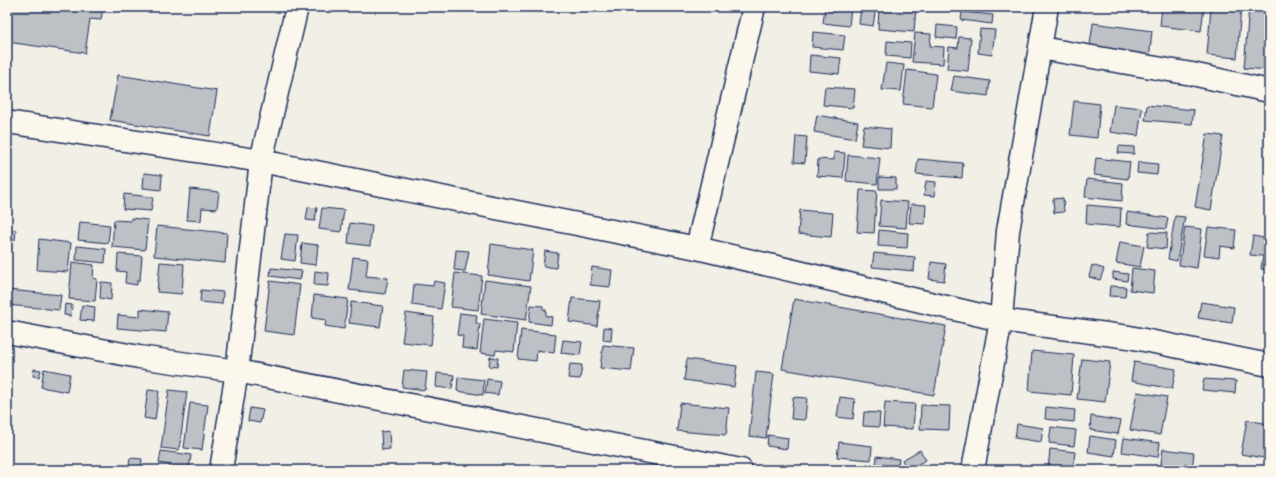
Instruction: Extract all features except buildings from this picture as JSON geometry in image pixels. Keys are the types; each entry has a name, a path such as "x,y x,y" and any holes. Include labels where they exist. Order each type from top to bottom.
{"street":[{"path":"221,470 237,371 261,161 297,7"},
{"path":"697,248 754,7"},
{"path":"973,470 1001,320 1008,231 1046,7"},
{"path":"1040,48 1192,74 1269,91"},
{"path":"7,122 261,161 697,248 1001,320 1129,337 1269,365"},
{"path":"7,332 139,357 237,371 741,470"}]}
